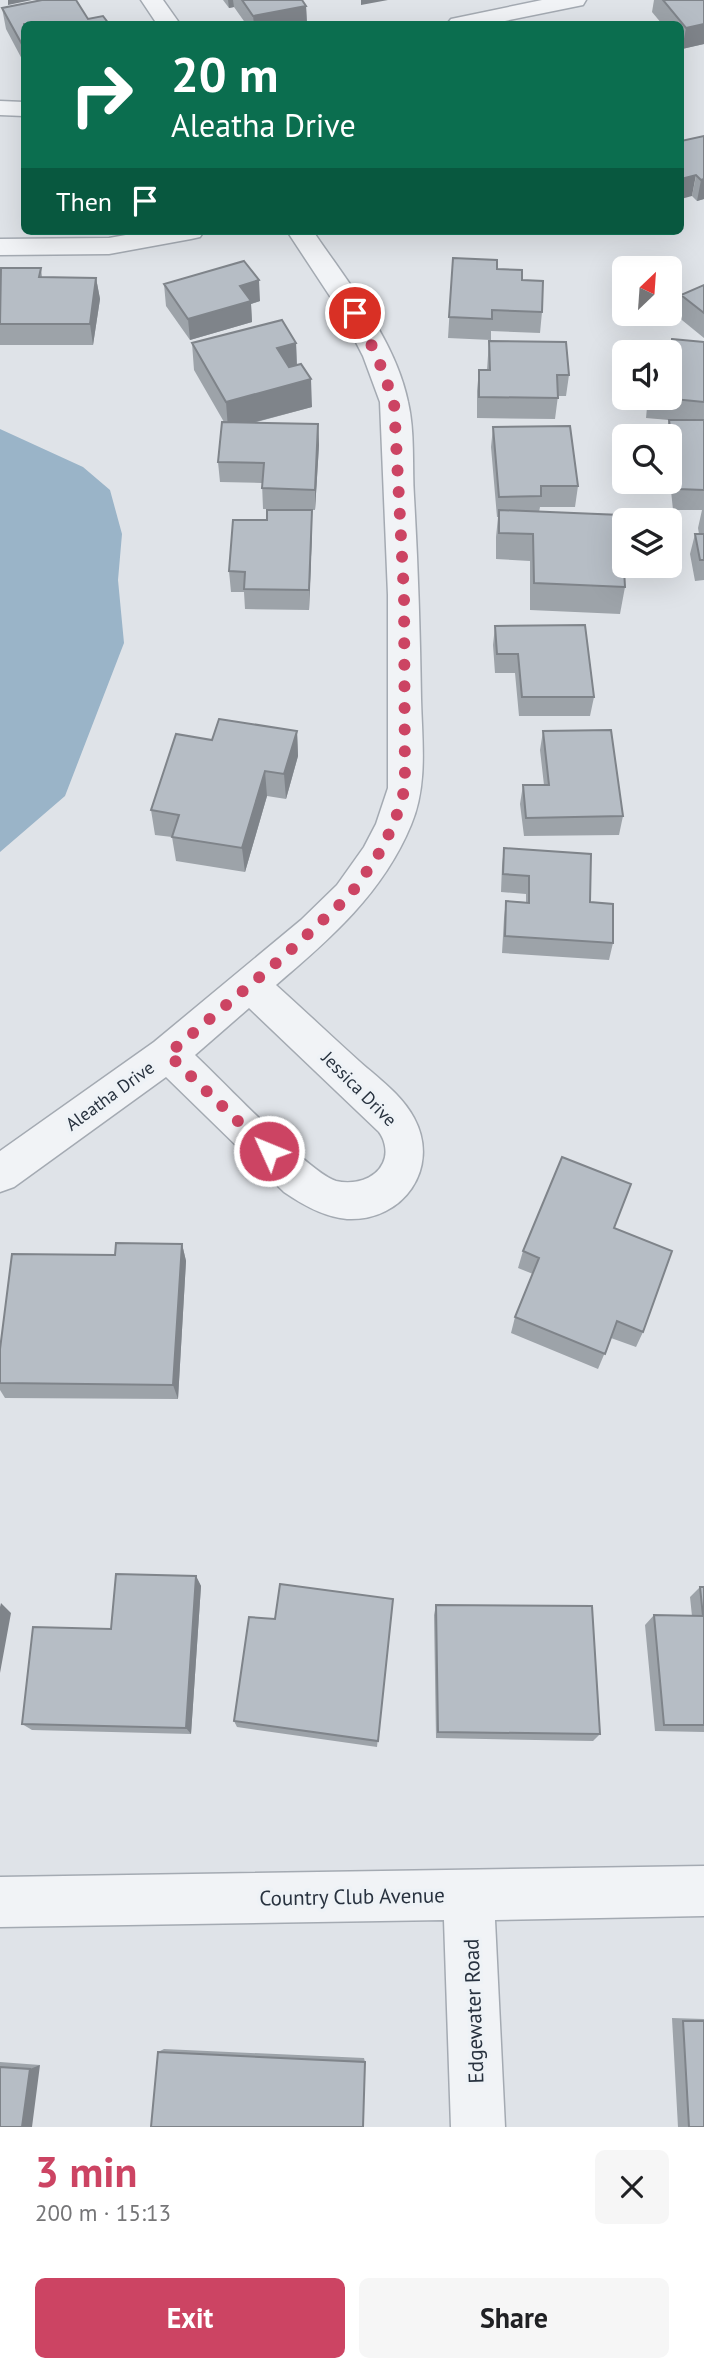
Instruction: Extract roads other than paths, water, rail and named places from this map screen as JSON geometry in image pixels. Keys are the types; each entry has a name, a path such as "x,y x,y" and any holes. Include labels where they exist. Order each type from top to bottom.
{"street":[{"path":"152,0 166,21"},
{"path":"472,21 575,0"},
{"path":"0,108 21,109"},
{"path":"0,247 108,246 169,235"},
{"name":"Aleatha Drive","path":"0,1174 168,1054 251,986 350,895 377,857 394,824 405,788 404,595 394,402 377,356 355,313 303,235"},
{"name":"Jessica Drive","path":"168,1054 298,1179 319,1193 338,1200 356,1199 389,1187 399,1176 404,1163 405,1145 399,1128 383,1107 251,986"},
{"name":"Country Club Avenue","path":"0,1902 704,1891"},
{"name":"Edgewater Road","path":"469,1895 478,2127"}],"water":[{"path":"0,429 83,467 110,490 122,534 118,580 124,643 65,796 0,852"}]}
